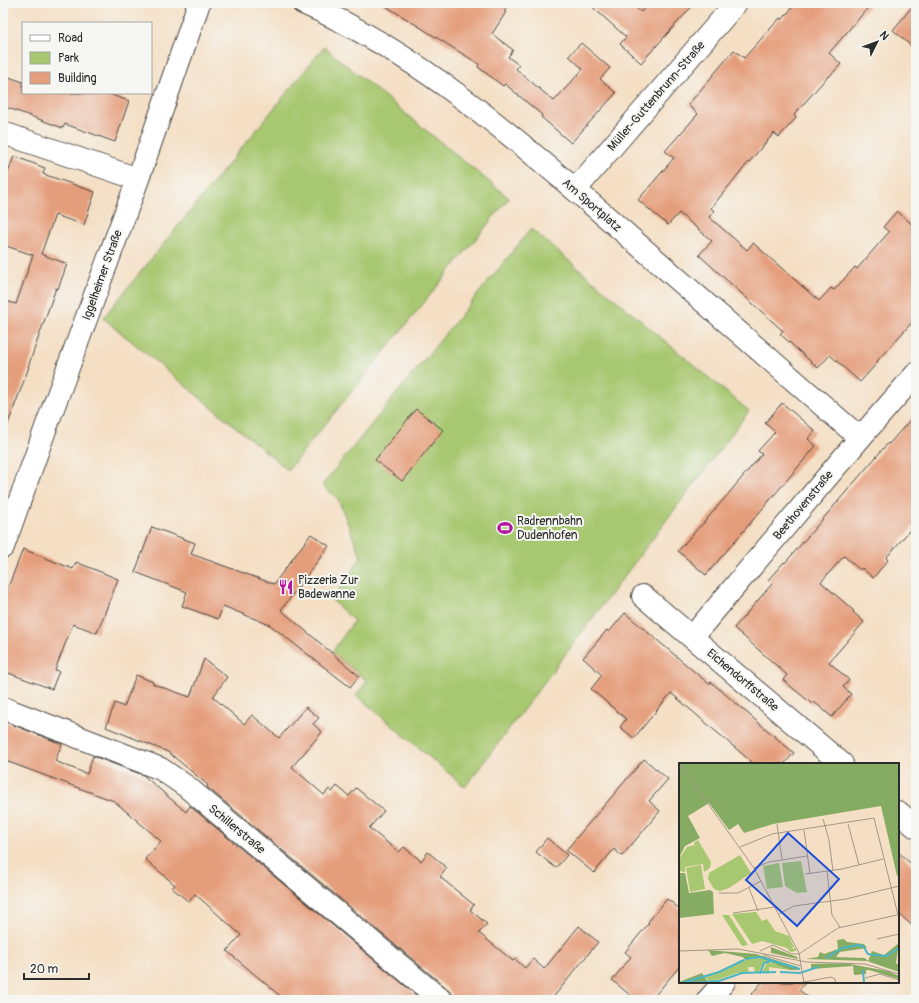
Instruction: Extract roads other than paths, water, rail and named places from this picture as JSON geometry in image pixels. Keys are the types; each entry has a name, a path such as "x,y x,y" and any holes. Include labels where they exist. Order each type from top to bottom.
{"street":[{"name":"Iggelheimer Straße","path":"3,547 48,419 138,179 199,3"},
{"name":"Am Sportplatz","path":"303,3 327,13 375,39 421,68 470,104 575,190 860,438"},
{"name":"Müller-Guttenbrunn-Straße","path":"575,190 736,3"},
{"path":"3,133 138,179"},
{"name":"Beethovenstraße","path":"692,637 916,374"},
{"name":"Eichendorffstraße","path":"643,596 841,763"},
{"name":"Schillerstraße","path":"3,708 161,769 187,787 441,1000"},
{"path":"899,813 916,827"},
{"path":"708,1000 723,983"}],"place":[{"name":"Radrennbahn Dudenhofen","path":"505,528"},
{"name":"Pizzeria Zur Badewanne","path":"286,587"}]}
